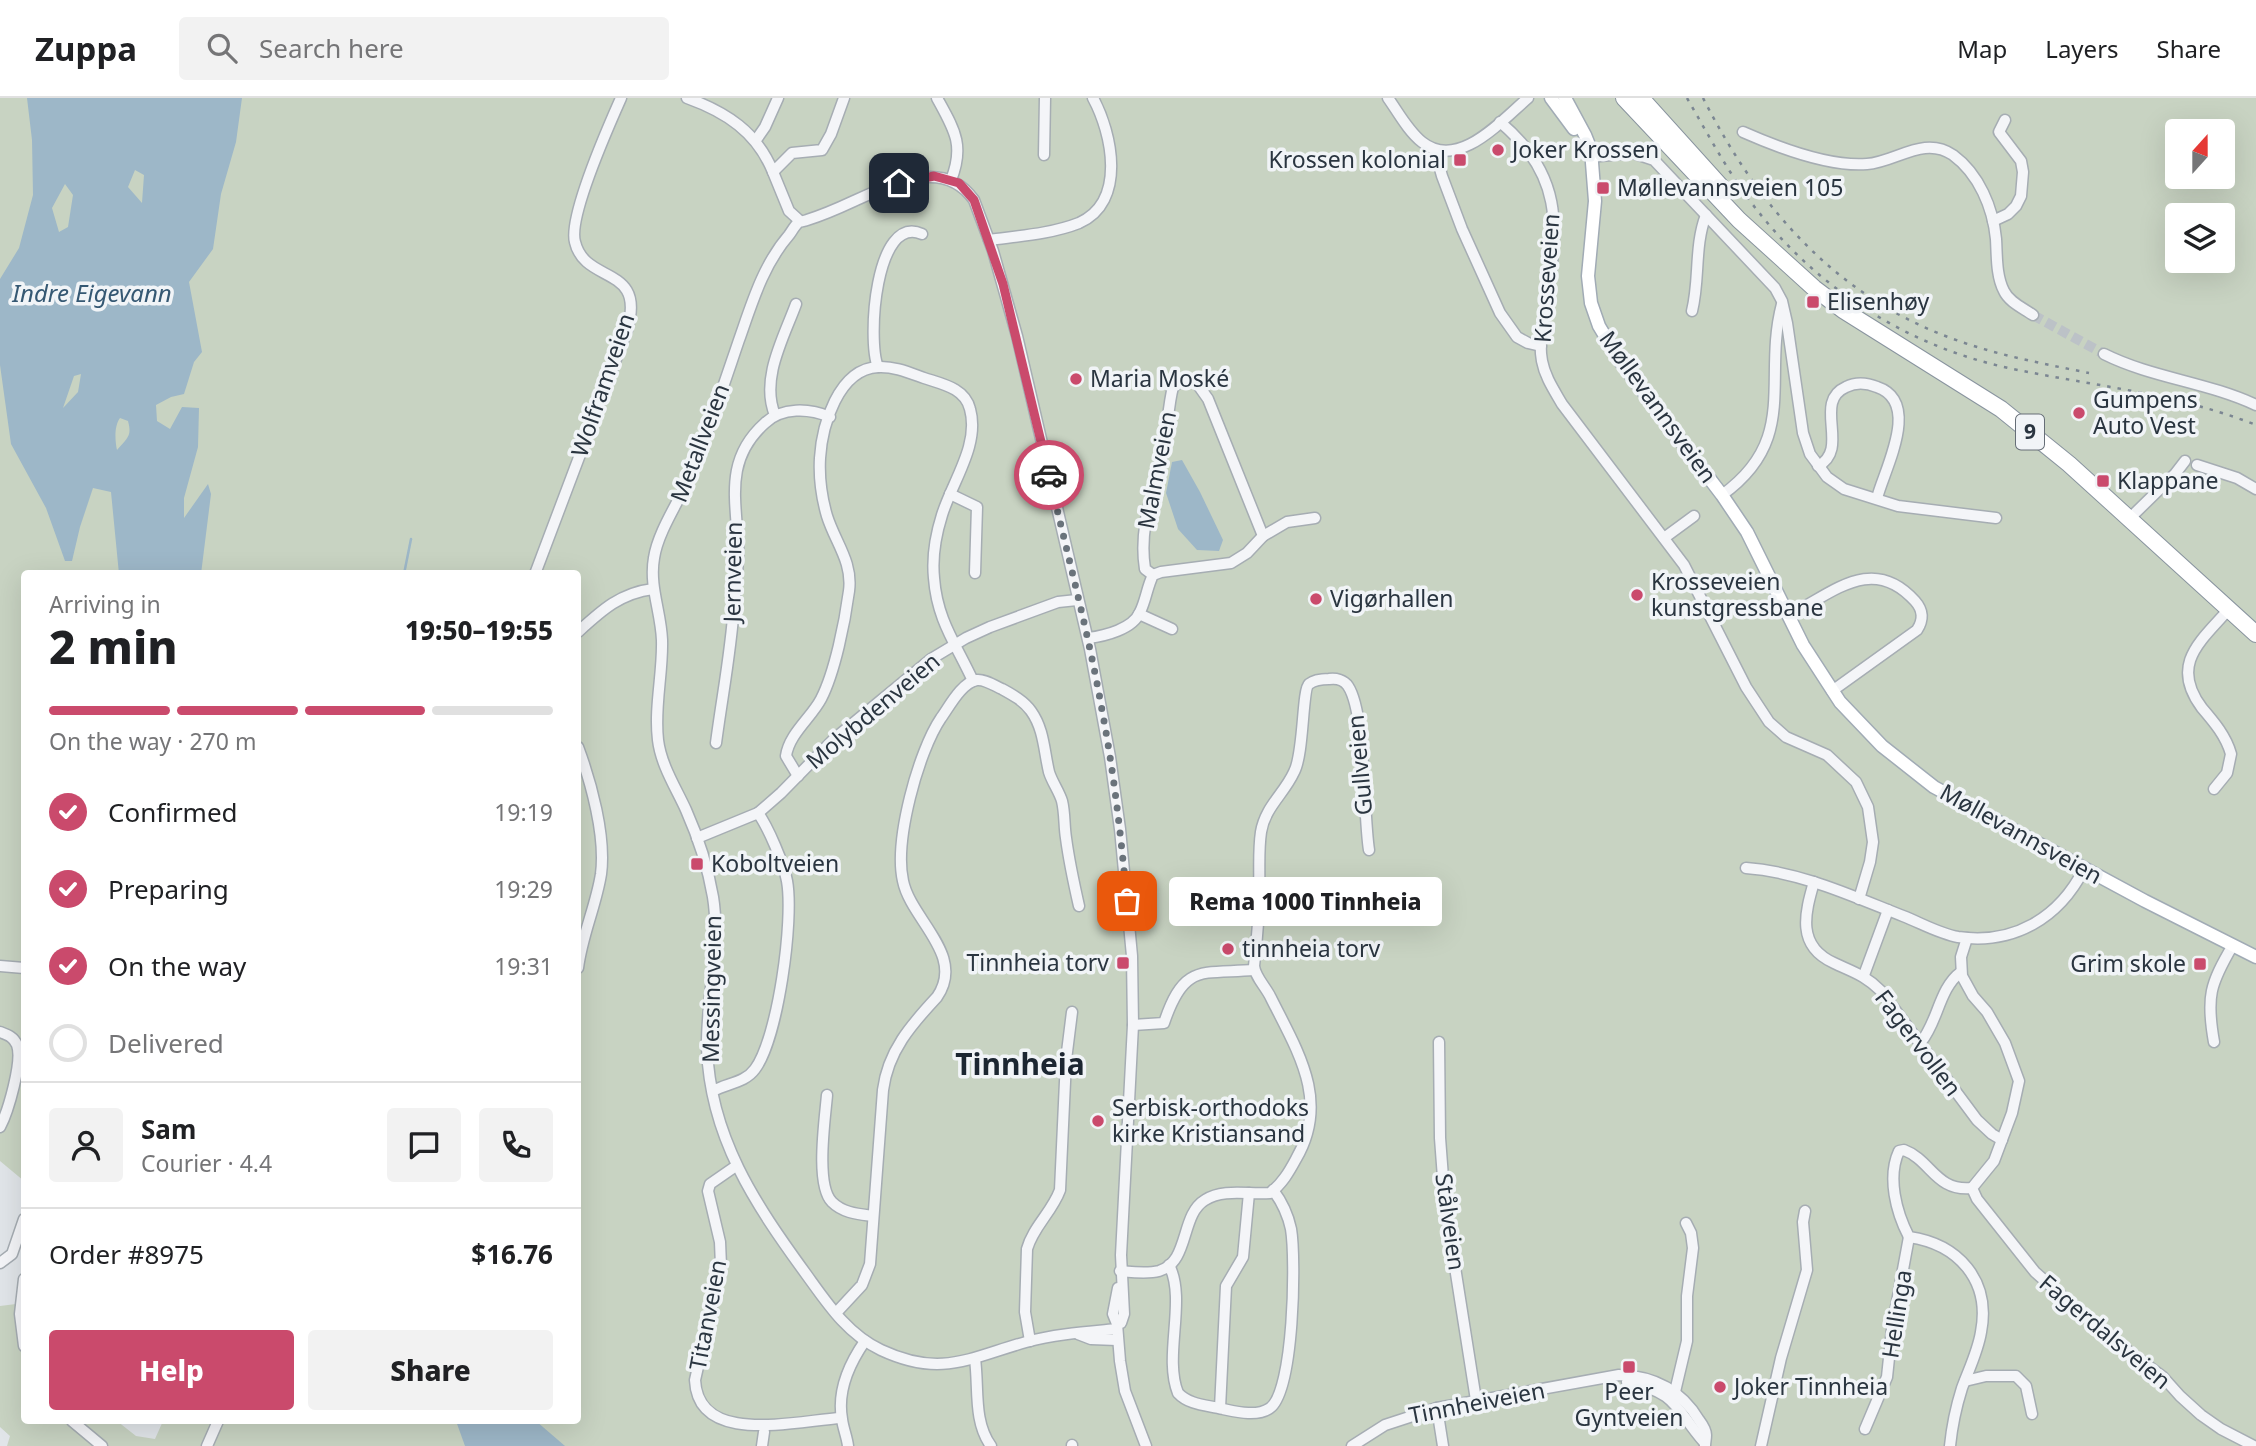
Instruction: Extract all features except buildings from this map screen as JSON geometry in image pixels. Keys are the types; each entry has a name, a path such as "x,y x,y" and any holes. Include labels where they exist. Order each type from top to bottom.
{"highway":[{"name":"9","path":"1624,98 1732,212 1814,288 1843,310 2001,409 2068,464 2256,634"},
{"name":"9","path":"1641,98 1783,259"}],"main road":[{"path":"1551,98 1590,157"},
{"path":"1565,98 1588,140 1590,157"},
{"name":"Møllevannsveien","path":"1590,157 1595,201 1587,276 1595,316 1619,361 1722,495 1747,532 1803,645 1832,691 1882,746 1920,777 1964,805 2082,874 2256,957"}],"street":[{"name":"Wolframveien","path":"537,570 627,330 632,310 630,296 622,284 586,262 579,254 573,233 585,190 621,98"},
{"path":"687,98 732,119 756,140 789,211 800,221 899,183 923,176 934,176 964,187 974,200 989,240 1017,336 1088,638 1120,829 1132,956 1133,1025 1121,1271 1124,1314 1117,1331 1125,1391 1146,1446"},
{"path":"756,140 778,98"},
{"path":"773,172 792,153 822,150 831,135 844,98"},
{"path":"937,98 958,146 959,156 951,180"},
{"path":"1044,155 1045,98"},
{"path":"989,240 1078,223 1102,202 1109,184 1111,154 1106,125 1093,98"},
{"path":"1388,98 1416,136 1426,145 1440,151 1456,151 1468,146 1528,98"},
{"name":"Krosseveien","path":"1502,120 1541,172 1554,209 1555,236 1541,346 1549,383 1664,538 1693,582 1746,687 1769,722 1786,737 1827,755 1856,782 1868,807 1873,842 1859,899"},
{"path":"1993,221 2008,214 2021,196 2023,167 1999,132 2006,120"},
{"path":"1743,132 1811,157 1851,164 1876,163 1926,147 1945,150 1962,163 1976,180 1993,221 2003,290 2013,302 2033,315"},
{"path":"1440,151 1437,158 1442,176 1462,229 1500,313 1517,337 1541,346"},
{"path":"1590,157 1633,153 1648,157 1661,167 1771,283 1782,302 1803,433 1810,454 1827,477 1844,489 1918,510 1996,518"},
{"path":"1692,311 1696,297 1699,244 1706,215"},
{"name":"Metallveien","path":"653,589 653,564 658,540 693,470 757,288 781,243 800,221"},
{"path":"878,367 873,353 875,312 883,262 891,242 898,235 912,230 922,233"},
{"path":"1722,495 1749,470 1765,446 1771,428 1776,390 1777,328 1782,302"},
{"path":"796,304 771,380 771,402 775,415 808,411 830,417"},
{"path":"2104,354 2133,368 2215,390 2256,405"},
{"path":"798,776 786,757 787,748 813,712 828,685 849,592 849,569 828,517 820,468 822,440 841,391 847,382 868,369 878,367 900,370 946,385 957,390 970,405 971,437 939,527 934,578 941,614 953,645 973,681"},
{"name":"Malmveien","path":"1153,575 1145,569 1146,514 1164,445 1173,387 1183,380 1196,382 1208,399 1262,536"},
{"path":"1818,466 1829,458 1833,447 1830,418 1836,394 1856,384 1869,384 1884,390 1895,402 1899,424 1895,445 1877,498"},
{"name":"Jernveien","path":"716,743 734,608 738,551 733,496 737,471 743,449 775,415"},
{"path":"2129,519 2185,461"},
{"path":"2197,465 2237,478 2256,489"},
{"path":"950,494 976,507 975,573"},
{"path":"1664,538 1694,516"},
{"path":"1088,638 1123,627 1139,614 1153,575 1231,563 1247,553 1262,536 1287,522 1315,518"},
{"path":"1789,615 1852,581 1869,578 1896,585 1921,608 1922,616 1917,630 1832,691"},
{"path":"581,629 614,601 632,593 653,589"},
{"name":"Messingveien","path":"653,589 662,642 658,739 662,760 697,838 708,873 716,923 707,1048 713,1091 736,1166 758,1205 836,1313 864,1341 897,1357 923,1363 958,1363 1030,1341 1089,1330 1117,1331"},
{"name":"Molybdenveien","path":"697,838 758,813 847,728 916,670 953,645 1033,610 1058,602 1077,600"},
{"path":"2214,789 2227,773 2231,754 2220,730 2192,690 2188,667 2190,657 2199,642 2229,609"},
{"path":"1139,614 1172,629"},
{"name":"Gullveien","path":"1254,970 1259,846 1263,820 1294,772 1303,736 1304,694 1308,685 1315,681 1338,679 1346,683 1352,694 1358,726 1369,850"},
{"path":"836,1313 862,1285 870,1264 884,1078 899,1043 942,989 944,979 944,961 937,942 906,894 901,871 902,835 932,733 956,698 973,681 983,680 1015,696 1030,709 1040,725 1051,780 1062,800 1067,846 1079,906"},
{"path":"581,757 591,790 602,854 598,888 581,950"},
{"path":"713,1091 742,1080 755,1069 771,1030 785,955 789,891 785,869 758,813"},
{"path":"1746,868 1777,871 1814,882 1955,936 1967,938 2000,937 2026,929 2051,914 2082,874"},
{"name":"Fagervollen","path":"1814,882 1804,920 1805,929 1816,949 1831,962 1864,975 1890,1001 1977,1120 1992,1135 2002,1140"},
{"path":"1864,975 1888,910"},
{"path":"1950,1446 1954,1416 1979,1342 1982,1306 1978,1287 1970,1270 1957,1255 1937,1243 1909,1237 1899,1211 1893,1164 1899,1152 1904,1150 1912,1153 1942,1182 1963,1189 1972,1188 1994,1161 2016,1101 2019,1081 2005,1043 1987,1012 1967,987 1961,972 1961,957 1967,938"},
{"path":"2214,1042 2209,998 2217,975 2233,945"},
{"path":"0,966 21,968"},
{"path":"1121,1271 1154,1271 1169,1265 1181,1247 1191,1214 1206,1199 1217,1195 1260,1194 1273,1190 1288,1173 1305,1140 1311,1120 1311,1096 1304,1067 1265,986 1254,970 1210,971 1192,976 1180,988 1164,1023 1133,1025"},
{"path":"1921,1042 1931,1027 1950,984 1961,972"},
{"path":"1030,1341 1025,1304 1027,1249 1030,1239 1056,1200 1059,1190 1072,1012"},
{"path":"0,1032 16,1041 19,1057 15,1080 0,1127"},
{"name":"Stålveien","path":"1439,1042 1440,1138 1446,1204 1476,1400"},
{"path":"827,1094 822,1170 824,1188 828,1198 840,1209 873,1216"},
{"name":"Titanveien","path":"736,1166 710,1184 708,1191 721,1257 697,1368 695,1390 702,1409 719,1424 736,1432 764,1432 841,1418"},
{"name":"Fagerdalsveien","path":"1972,1188 1984,1209 2035,1272 2104,1334 2164,1377 2201,1415 2254,1446"},
{"path":"1169,1265 1175,1294 1173,1382 1178,1393 1183,1398 1220,1408 1262,1412 1272,1407 1279,1398 1288,1357 1292,1256 1289,1219 1273,1190"},
{"path":"1220,1408 1226,1286 1243,1257 1248,1193"},
{"path":"1761,1446 1781,1358 1807,1270 1803,1222 1805,1211"},
{"path":"1674,1396 1686,1352 1687,1296 1693,1248 1691,1233 1686,1223"},
{"path":"0,1263 12,1254 21,1228"},
{"name":"Hellinga","path":"1865,1429 1887,1377 1892,1329 1909,1237"},
{"path":"849,1446 841,1418 845,1377 864,1341"},
{"path":"975,1359 979,1414 985,1444"},
{"path":"1965,1381 1978,1377 2016,1376 2026,1387 2032,1414"},
{"name":"Tinnheiveien","path":"1352,1446 1385,1425 1437,1408 1609,1379 1638,1384 1674,1396 1705,1444"},
{"path":"1437,1408 1443,1446"},
{"path":"76,1424 102,1446"},
{"path":"208,1446 217,1424"},
{"path":"762,1446 764,1432"}],"green space":[{"path":"0,98 2256,98 2256,1446 7,1446 10,1436 0,1427 0,1306 21,1303 21,1424 121,1424 136,1436 155,1439 162,1424 581,1424 581,570 21,570 21,1178 0,1161"}],"water":[{"name":"Indre Eigevann","path":"27,98 242,98 236,142 221,194 213,249 189,282 202,352 194,362 184,394 156,405 157,421 170,429 182,407 199,408 198,447 184,498 184,518 208,484 211,494 202,570 119,570 111,492 93,488 72,561 65,561 46,508 11,444 0,365 0,279 19,248 33,195 32,140","holes":["135,170 144,175 142,203 128,187","65,184 73,195 68,227 59,232 52,208","81,374 78,392 63,408 74,376","120,418 128,421 130,430 117,450 116,434"]},
{"path":"1182,460 1223,540 1219,551 1197,550 1178,529 1166,493 1172,462"},
{"path":"457,1424 539,1424 565,1446 465,1446"}],"waterway":[{"path":"405,570 411,539"}],"tunnel":[{"path":"2033,315 2104,354"}],"railway":[{"path":"1687,98 1738,184 1782,240 1839,291 1904,331 1976,360 2166,398 2227,414 2256,425"},
{"path":"1703,98 1725,139 1777,213 1807,246 1840,275 1876,301 1916,323 1959,341 2007,355 2089,373"}],"way so far":[{"path":"1049,475 1102,710 1120,829 1127,901"}],"place":[{"name":"Joker Krossen","path":"1498,150"},
{"name":"Krossen kolonial","path":"1460,160"},
{"name":"Møllevannsveien 105","path":"1603,188"},
{"name":"Elisenhøy","path":"1813,302"},
{"name":"Maria Moské","path":"1076,379"},
{"name":"Gumpens Auto Vest","path":"2079,413"},
{"name":"Klappane","path":"2103,481"},
{"name":"Krosseveien kunstgressbane","path":"1637,595"},
{"name":"Vigørhallen","path":"1316,599"},
{"name":"Koboltveien","path":"697,864"},
{"name":"Rema 1000 Tinnheia","path":"1127,901"},
{"name":"tinnheia torv","path":"1228,949"},
{"name":"Tinnheia torv","path":"1123,963"},
{"name":"Grim skole","path":"2200,964"},
{"name":"Serbisk-orthodoks kirke Kristiansand","path":"1098,1121"},
{"name":"Peer Gyntveien","path":"1629,1367"},
{"name":"Joker Tinnheia","path":"1720,1387"}],"district":[{"name":"Tinnheia","path":"1020,1065"}],"route":[{"path":"899,183 923,176 934,176 959,183 974,200 1003,284 1049,475"}]}
